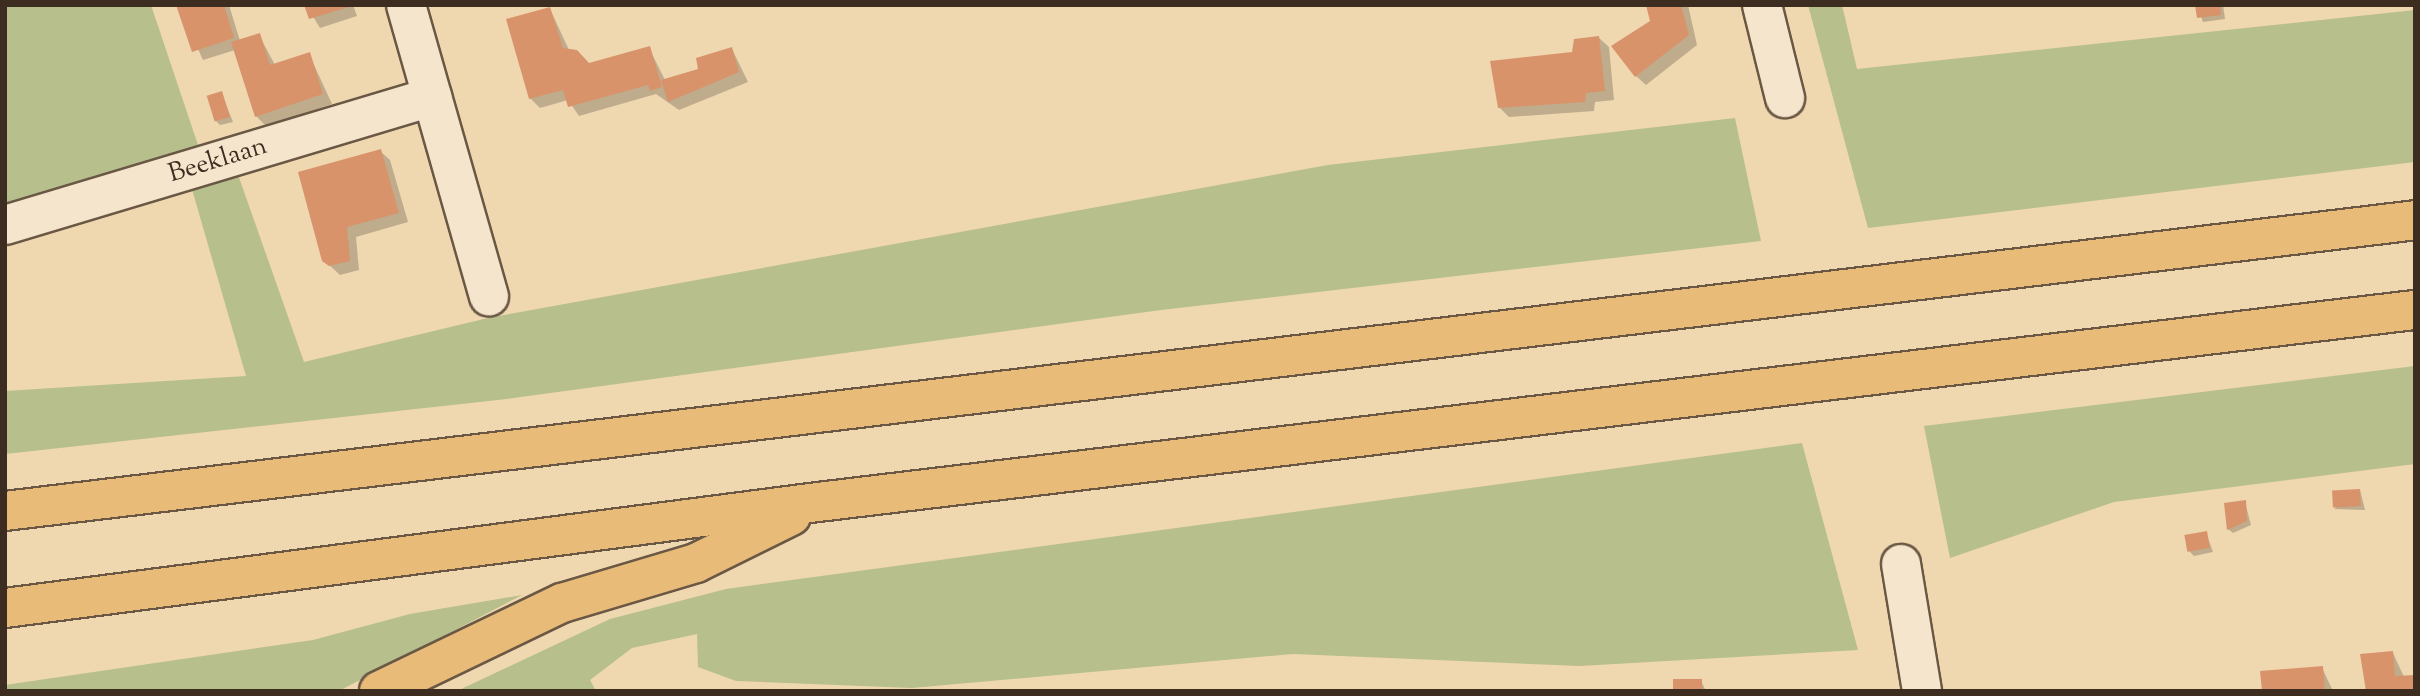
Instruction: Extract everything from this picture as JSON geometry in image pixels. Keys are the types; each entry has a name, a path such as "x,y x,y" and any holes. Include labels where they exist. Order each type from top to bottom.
{"highway":[{"path":"5,511 2415,220"},
{"path":"5,608 818,502 2415,310"},
{"path":"379,691 562,603 696,563 818,502"}],"street":[{"path":"406,5 489,296"},
{"path":"1762,5 1785,97"},
{"name":"Beeklaan","path":"5,225 432,97"},
{"path":"1901,564 1922,691"}],"green space":[{"path":"5,5 151,5 201,154 5,210"},
{"path":"1808,5 1842,5 1857,69 2415,10 2415,162 1868,228"},
{"path":"1735,118 1761,241 1161,310 507,399 5,454 5,391 246,376 189,179 235,166 304,362 488,318 1328,165"},
{"path":"2415,366 2415,464 2114,502 1950,558 1924,426"},
{"path":"1802,443 1858,650 1580,666 1293,654 912,688 736,681 698,667 697,634 632,648 590,680 596,691 457,691 610,619 726,589"},
{"path":"522,595 339,691 5,691 5,685 313,640 410,614"}],"building":[{"path":"176,5 224,5 234,38 192,52"},
{"path":"304,5 352,5 352,6 309,19"},
{"path":"1646,5 1681,5 1689,35 1635,77 1611,46 1650,21"},
{"path":"2195,5 2220,5 2221,15 2197,18"},
{"path":"550,7 563,48 577,50 589,63 650,46 662,87 650,91 648,85 568,107 563,90 529,99 506,19"},
{"path":"260,33 270,65 310,52 323,94 255,117 231,42"},
{"path":"1599,36 1605,91 1586,93 1585,102 1498,108 1490,61 1572,52 1574,39"},
{"path":"732,47 739,72 668,102 661,80 698,69 696,58"},
{"path":"222,91 230,117 215,121 207,96"},
{"path":"381,149 399,213 347,227 350,261 329,266 322,261 298,172"},
{"path":"2360,489 2361,506 2333,507 2332,490"},
{"path":"2246,500 2247,521 2227,530 2224,503"},
{"path":"2207,531 2210,548 2187,552 2184,535"},
{"path":"2393,651 2395,676 2415,675 2415,691 2366,691 2360,654"},
{"path":"2323,666 2325,691 2262,691 2260,671"},
{"path":"1673,679 1702,679 1702,691 1673,691"}]}
